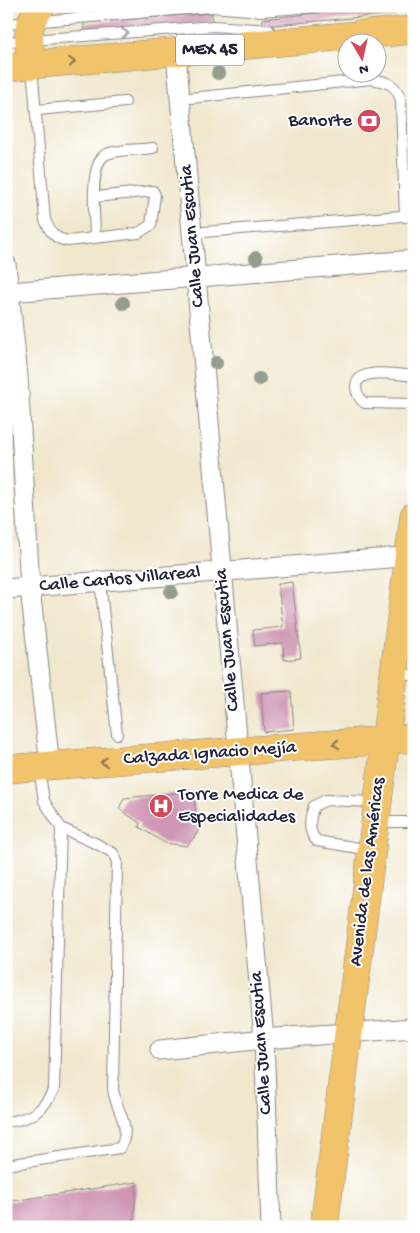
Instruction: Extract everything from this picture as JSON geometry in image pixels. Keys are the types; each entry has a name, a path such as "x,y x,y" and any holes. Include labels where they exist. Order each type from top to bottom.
{"main road":[{"name":"MEX 45","path":"388,33 414,30"},
{"path":"388,37 414,42"},
{"name":"MEX 45","path":"21,38 176,53 338,38"},
{"name":"Avenida de las Américas","path":"324,1227 384,741 404,674 414,516"},
{"name":"Calzada Ignacio Mejía","path":"6,769 414,738"}],"street":[{"name":"Calle Juan Escutia","path":"176,53 264,1039 272,1227"},
{"path":"9,292 414,260"},
{"path":"6,264 12,376 44,766"},
{"name":"Calle Carlos Villareal","path":"6,590 222,570 411,556"},
{"path":"160,1050 264,1039 414,1028"}],"lane":[{"path":"21,38 211,7 262,11 324,6"},
{"path":"21,38 214,26 261,31 280,29"},
{"path":"21,38 37,110 45,220 50,230 59,240 138,234 151,225 155,195 153,191 147,190 95,197"},
{"path":"181,99 372,79 389,83 398,90 401,100 409,216 192,233"},
{"path":"37,110 125,102"},
{"path":"95,237 95,171 100,159 107,154 153,148"},
{"path":"414,376 368,373 360,377 356,386 358,397 365,403 414,404"},
{"path":"100,581 117,734"},
{"path":"6,1122 36,1114 46,1105 54,1089 61,828 44,801 44,766"},
{"path":"370,850 317,841 312,833 311,814 314,806 326,800 414,822"},
{"path":"6,1165 120,1148 126,1138 124,1120 115,1103 113,1089 117,860 113,854 97,844 61,828"}],"building":[{"path":"395,6 395,14 263,26 262,19"},
{"path":"212,13 213,23 84,32 84,23"},
{"path":"292,582 301,658 284,660 283,643 255,646 253,630 283,627 278,584"},
{"path":"291,691 294,729 264,732 261,693"},
{"path":"186,792 194,798 198,832 187,846 165,843 139,827 140,823 119,809 124,798"},
{"path":"137,1182 133,1227 6,1227 6,1202"}],"place":[{"name":"Banorte","path":"369,121"},
{"name":"Torre Medica de Especialidades","path":"161,806"}]}
